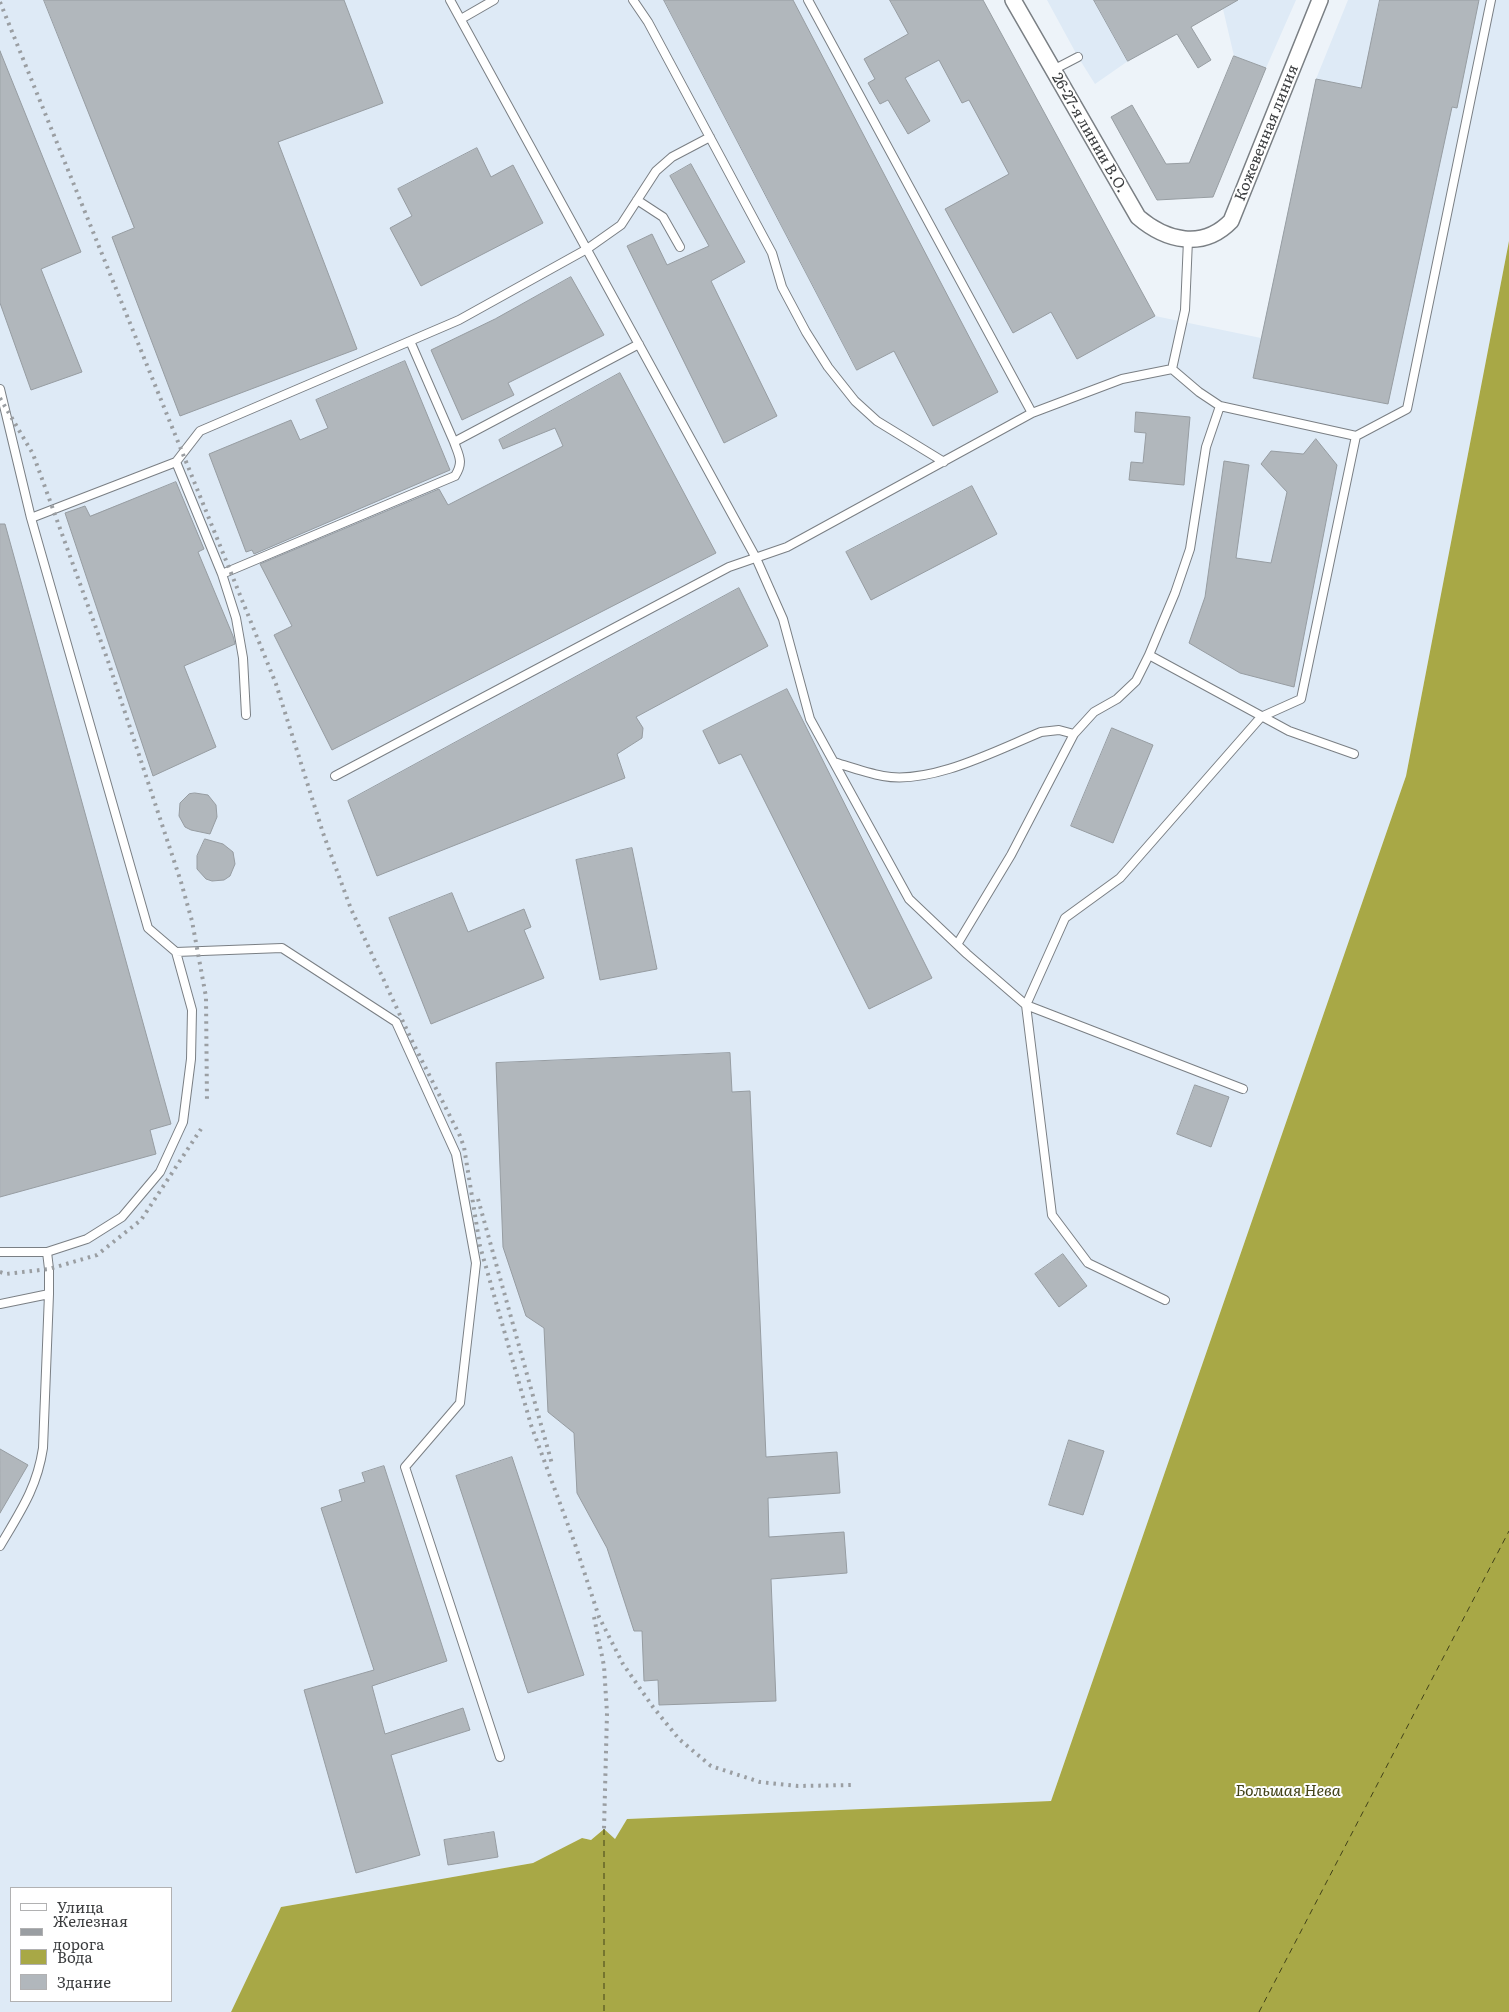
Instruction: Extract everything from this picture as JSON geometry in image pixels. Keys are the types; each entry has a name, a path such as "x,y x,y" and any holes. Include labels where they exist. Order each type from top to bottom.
{"street":[{"name":"26-27-я линии В.О.","path":"1013,0 1138,217 1152,229 1168,236 1188,240"},
{"name":"Кожевенная линия","path":"1188,240 1207,238 1222,231 1231,221 1320,0"}],"lane":[{"path":"450,0 756,558 783,619 810,718 909,899 958,943 967,954 1026,1004 1243,1089"},
{"path":"461,19 494,0"},
{"path":"633,0 648,22 772,253 782,287 806,332 828,367 855,401 877,421 944,462"},
{"path":"808,0 1032,413"},
{"path":"1172,369 1199,392 1220,406 1356,436 1407,409 1491,0"},
{"path":"1053,70 1078,57"},
{"path":"31,518 176,462 200,431 459,320 587,249 621,225 656,171 672,157 710,138"},
{"path":"637,200 663,217 680,247"},
{"path":"1172,369 1185,310 1188,240"},
{"path":"222,574 454,476 460,468 460,458 410,341"},
{"path":"454,442 639,344"},
{"path":"335,776 730,568 787,547 1032,413 1122,379 1172,369"},
{"path":"0,390 31,518 148,928 176,952 192,1010 191,1060 182,1122 160,1172 122,1217 87,1239 47,1252 0,1252"},
{"path":"958,943 1012,855 1074,734 1094,712 1116,699 1136,681 1149,655 1175,593 1190,550 1206,447 1220,406"},
{"path":"1165,1300 1088,1263 1052,1215 1026,1004 1065,918 1120,878 1261,717 1301,699 1356,436"},
{"path":"176,462 222,574 236,618 243,658 246,715"},
{"path":"1149,655 1289,731 1354,754"},
{"path":"834,762 884,776 907,778 938,774 1042,732 1059,730 1074,734"},
{"path":"176,952 282,948 396,1022 456,1154 476,1263 460,1403 404,1467 500,1757"},
{"path":"0,1546 32,1493 40,1470 44,1448 49,1294 47,1252"},
{"path":"0,1304 49,1294"}],"shaded area":[{"path":"0,0 982,0 1155,316 1261,338 1316,79 1348,0 1509,0 1509,241 1406,776 1051,1801 627,1819 615,1840 603,1829 591,1840 582,1838 533,1863 281,1907 231,2012 0,2012"},
{"path":"1047,0 1296,0 1266,68 1234,56 1223,9 1128,61 1095,84"}],"water":[{"name":"Большая Нева","path":"1509,241 1509,2012 231,2012 281,1907 533,1863 582,1838 591,1840 604,1829 615,1839 627,1819 1051,1801 1406,776"}],"building":[{"path":"44,0 344,0 383,103 278,142 357,349 180,416 112,237 134,228"},
{"path":"664,0 793,0 998,392 933,426 894,351 857,370"},
{"path":"890,0 983,0 1155,316 1077,359 1051,312 1013,333 945,209 1009,174 969,100 962,103 939,60 905,78 930,121 908,134 888,100 880,104 868,83 875,79 864,59 908,34"},
{"path":"1094,0 1238,0 1191,27 1211,60 1198,68 1177,34 1128,61"},
{"path":"1380,0 1479,0 1457,108 1452,107 1388,404 1253,378 1316,79 1361,88"},
{"path":"0,51 81,252 41,269 82,372 31,390 0,303"},
{"path":"1234,56 1266,68 1213,197 1157,200 1111,117 1132,105 1166,164 1189,163"},
{"path":"477,148 491,177 513,165 543,223 421,286 390,228 412,216 398,189"},
{"path":"691,164 745,262 711,281 777,416 724,443 627,246 652,234 667,265 709,246 670,176"},
{"path":"571,277 604,335 508,383 514,395 462,420 431,350 495,319"},
{"path":"405,361 450,470 254,554 252,550 246,552 209,454 291,420 300,440 328,428 316,400"},
{"path":"620,373 716,553 332,750 274,635 292,626 260,564 439,489 448,505 563,446 555,428 503,449 499,440"},
{"path":"1136,412 1190,417 1184,485 1129,480 1131,462 1143,463 1146,433 1135,432"},
{"path":"1316,439 1337,465 1294,687 1240,673 1189,643 1205,597 1224,461 1249,465 1236,558 1271,563 1287,492 1261,464 1271,451 1303,454"},
{"path":"176,482 204,549 198,552 235,644 184,666 216,747 153,776 65,513 85,506 90,516"},
{"path":"972,486 997,534 871,600 846,552"},
{"path":"0,524 5,524 171,1124 150,1130 156,1154 0,1197"},
{"path":"739,588 768,646 636,717 643,728 642,738 617,754 625,778 377,876 348,801"},
{"path":"787,689 932,978 869,1009 741,754 719,764 703,731"},
{"path":"1112,728 1153,745 1113,843 1071,826"},
{"path":"189,794 208,795 216,805 217,817 210,834 185,827 179,816 180,803"},
{"path":"205,839 223,844 233,852 235,864 230,876 224,880 212,881 206,879 197,869 197,856"},
{"path":"632,848 657,969 600,980 576,860"},
{"path":"452,893 468,932 524,909 531,927 524,930 544,978 431,1024 389,918"},
{"path":"730,1053 732,1092 750,1091 766,1457 837,1452 840,1493 768,1498 769,1537 844,1532 847,1573 771,1579 776,1701 659,1705 658,1680 644,1681 642,1631 634,1631 607,1548 577,1493 574,1433 548,1412 544,1328 526,1316 503,1247 496,1063"},
{"path":"1195,1085 1229,1097 1211,1147 1177,1134"},
{"path":"1063,1254 1087,1286 1059,1307 1035,1274"},
{"path":"1069,1440 1104,1451 1083,1515 1049,1505"},
{"path":"0,1449 28,1465 0,1513"},
{"path":"512,1457 584,1675 528,1693 456,1476"},
{"path":"384,1466 447,1661 372,1686 385,1734 463,1708 470,1730 391,1755 420,1855 356,1873 304,1690 374,1670 321,1508 342,1501 339,1490 365,1482 362,1473"},
{"path":"494,1832 498,1857 448,1865 444,1840"}],"ferry route":[{"path":"1259,2012 1509,1531"},
{"path":"604,1829 604,2012"}],"railway":[{"path":"0,2 276,684 323,833 351,909 411,1039 460,1136 464,1147 480,1246 531,1425 575,1544 599,1617 623,1664 653,1707 679,1739 711,1766 760,1782 798,1786 854,1785"},
{"path":"0,398 33,454 108,661 181,882 192,921 206,997 207,1103"},
{"path":"0,1272 6,1274 49,1269 97,1255 141,1220 201,1129"},
{"path":"478,1199 552,1464"},
{"path":"594,1617 604,1666 607,1713 604,1829"}]}
